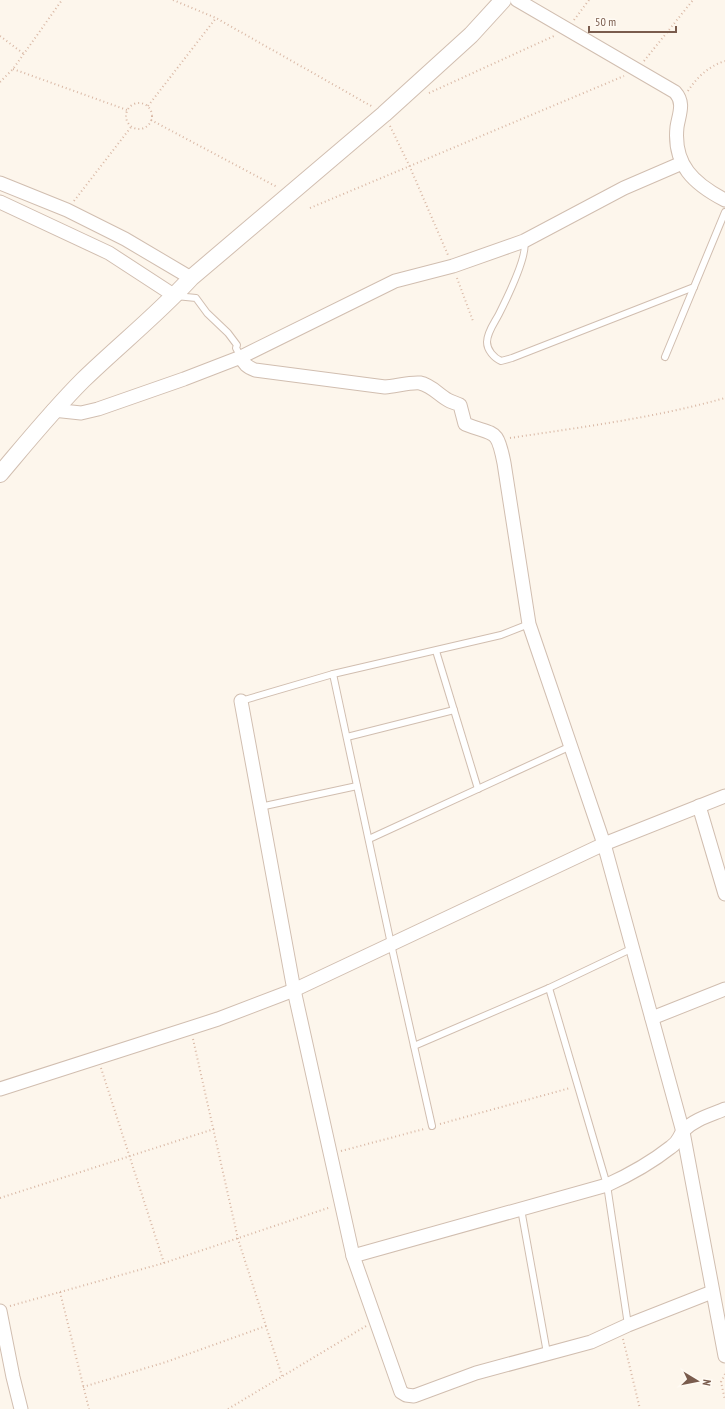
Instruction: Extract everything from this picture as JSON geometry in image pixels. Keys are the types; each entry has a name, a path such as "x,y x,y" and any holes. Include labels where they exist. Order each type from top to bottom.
{"street":[{"path":"0,474 53,410 84,379 175,296 191,278 384,114 471,35 503,0"},
{"path":"517,0 675,92 680,97 681,107 677,128 677,144 682,163 693,178 712,193 725,200"},
{"path":"53,410 81,413 98,409 241,356 395,281 453,266 524,241 624,188 682,163"},
{"path":"0,183 67,210 125,240 191,278"},
{"path":"0,202 109,253 175,296"},
{"path":"241,356 244,363 249,368 255,370 385,387 422,383 449,401 460,404 465,424 491,433 498,440 504,463 529,624 604,844 683,1132 725,1356"},
{"path":"241,701 294,990 353,1256 401,1392 410,1396 418,1394 476,1373 592,1342 712,1292"},
{"path":"0,1089 218,1019 294,990 604,844 725,796"},
{"path":"699,806 725,894"},
{"path":"652,1018 725,989"},
{"path":"353,1256 607,1185 622,1178 669,1149 678,1142 683,1132 693,1122 725,1109"},
{"path":"4,1309 13,1377 21,1409"}],"lane":[{"path":"665,357 725,212"},
{"path":"524,241 526,246 520,266 506,301 490,331 487,342 490,351 496,359 501,361 694,287"},
{"path":"175,296 196,298 207,313 232,337 241,356"},
{"path":"241,701 334,674 501,635 529,624"},
{"path":"436,651 478,789"},
{"path":"334,674 391,944 432,1126"},
{"path":"347,737 454,710"},
{"path":"369,839 571,746"},
{"path":"260,807 357,786"},
{"path":"414,1046 549,988 632,948"},
{"path":"549,988 607,1185 625,1327"},
{"path":"521,1209 547,1353"}],"path":[{"path":"0,82 13,69 62,0"},
{"path":"173,0 216,18 384,114 409,165 453,266 473,321"},
{"path":"426,94 568,29 589,0"},
{"path":"310,208 637,70 693,0"},
{"path":"148,106 216,18"},
{"path":"0,36 24,54"},
{"path":"680,97 685,94 703,73 715,65 725,61"},
{"path":"13,69 127,110"},
{"path":"137,103 148,106 151,113 151,120 143,128 131,127 126,117 127,110 133,104 137,103"},
{"path":"151,120 290,194"},
{"path":"67,210 131,127"},
{"path":"498,440 623,421 725,398"},
{"path":"191,1028 238,1239 282,1376"},
{"path":"98,1058 164,1263"},
{"path":"330,1154 579,1086"},
{"path":"0,1198 214,1129"},
{"path":"4,1309 164,1263 341,1204"},
{"path":"60,1292 89,1409"},
{"path":"228,1409 376,1320"},
{"path":"83,1387 166,1362 266,1326"},
{"path":"625,1327 640,1409"},
{"path":"725,1374 721,1382 725,1400"}]}
